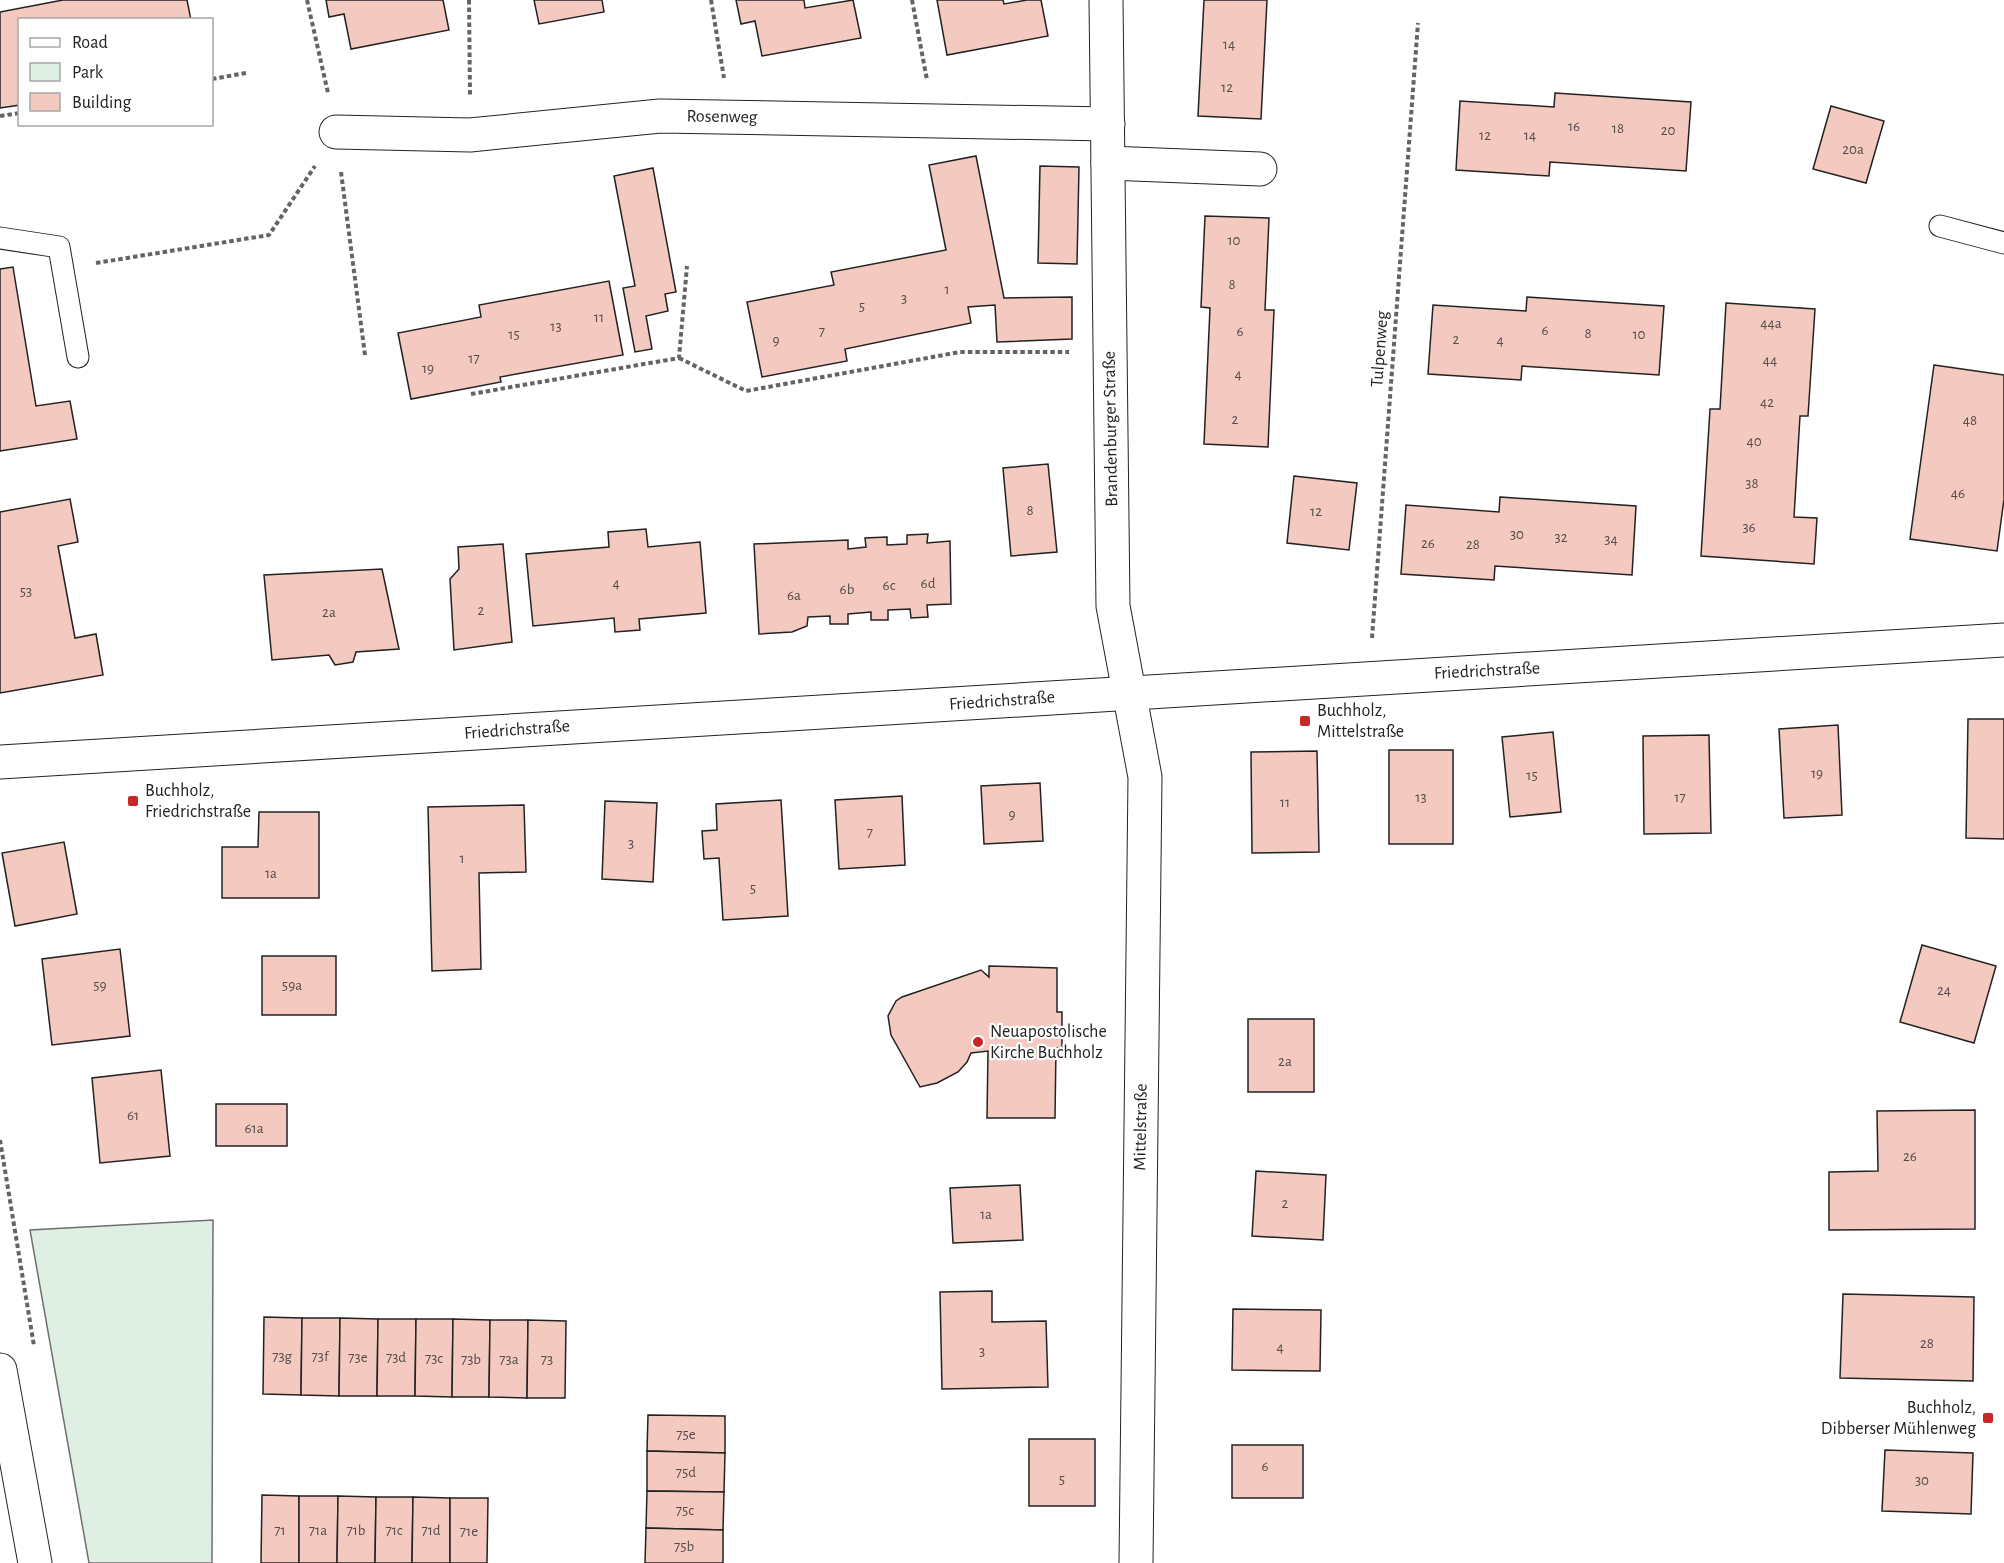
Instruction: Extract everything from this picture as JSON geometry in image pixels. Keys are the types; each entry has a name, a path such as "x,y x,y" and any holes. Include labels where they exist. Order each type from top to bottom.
{"street":[{"name":"Brandenburger Straße","path":"1106,0 1113,606 1130,693"},
{"name":"Rosenweg","path":"336,132 470,135 660,116 1108,124"},
{"path":"1108,163 1260,169"},
{"name":"Friedrichstraße","path":"0,762 2004,640"},
{"name":"Mittelstraße","path":"1130,693 1145,777 1136,1563"},
{"path":"0,1370 35,1563"}],"lane":[{"path":"1940,226 2004,243"},
{"path":"0,238 59,247 78,357"}],"path":[{"path":"307,0 336,132 365,355"},
{"path":"469,0 470,135"},
{"path":"711,0 731,117"},
{"path":"912,0 934,122"},
{"name":"Tulpenweg","path":"1369,678 1418,23"},
{"path":"213,79 246,73"},
{"path":"0,116 18,112"},
{"path":"96,263 269,235 336,132"},
{"path":"679,358 687,266"},
{"path":"471,394 679,358 746,391 960,352 1110,352"}],"green space":[{"path":"213,1220 212,1563 89,1563 30,1230"}],"building":[{"path":"63,0 187,0 191,18 18,18 18,105 0,108 0,12"},
{"path":"326,0 443,0 449,30 351,49 344,14 329,17"},
{"path":"534,0 602,0 604,12 539,24"},
{"path":"736,0 804,0 805,8 853,0 861,38 762,56 755,21 741,24"},
{"path":"937,0 1003,0 1004,4 1041,0 1048,36 947,55"},
{"path":"1204,0 1267,0 1261,119 1198,116"},
{"path":"1555,93 1691,102 1686,171 1550,162 1549,176 1456,170 1460,101 1554,107"},
{"path":"1831,106 1884,121 1866,183 1813,169"},
{"path":"976,156 1004,298 1072,297 1072,339 997,342 995,305 968,307 971,323 845,349 847,361 762,377 747,302 834,285 831,272 946,250 929,165"},
{"path":"1040,166 1079,167 1077,264 1038,263"},
{"path":"653,168 676,292 665,294 668,311 646,316 652,349 635,352 623,288 635,286 614,176"},
{"path":"1205,216 1269,218 1265,310 1274,310 1268,447 1204,444 1210,308 1201,307"},
{"path":"13,267 36,406 70,401 77,439 0,451 0,269"},
{"path":"609,281 623,355 500,377 501,382 411,399 398,333 481,317 479,305"},
{"path":"1527,297 1664,306 1659,375 1522,366 1521,380 1428,374 1433,305 1526,311"},
{"path":"1726,303 1815,309 1808,416 1800,416 1794,517 1817,518 1814,564 1701,556 1710,409 1720,409"},
{"path":"1934,365 2004,375 2004,499 1997,551 1910,539"},
{"path":"1048,464 1057,552 1011,556 1003,468"},
{"path":"1294,476 1357,483 1349,550 1287,543"},
{"path":"1500,497 1636,506 1632,575 1495,566 1494,580 1401,574 1406,505 1499,512"},
{"path":"70,499 78,542 58,546 75,638 96,634 103,675 0,693 0,512"},
{"path":"646,529 648,547 700,542 706,613 639,619 640,630 615,632 614,618 533,626 526,554 609,547 608,532"},
{"path":"928,534 927,543 950,541 951,604 927,605 928,617 911,618 910,609 888,610 888,620 871,620 871,612 848,614 848,624 830,624 830,616 808,617 807,626 792,632 759,634 754,544 848,540 848,549 866,547 865,538 887,537 887,545 907,544 907,535"},
{"path":"503,544 512,642 454,650 450,579 459,569 458,547"},
{"path":"382,569 399,649 356,652 353,662 335,665 329,655 272,660 264,575"},
{"path":"1968,719 2004,719 2004,839 1966,838"},
{"path":"1838,725 1842,815 1784,818 1779,729"},
{"path":"1553,732 1561,812 1510,817 1502,737"},
{"path":"1709,735 1711,833 1644,834 1643,736"},
{"path":"1389,750 1453,750 1453,844 1389,844"},
{"path":"1317,751 1319,852 1252,853 1251,752"},
{"path":"1040,783 1043,841 984,844 981,786"},
{"path":"902,796 905,865 839,869 835,800"},
{"path":"781,800 788,916 723,920 719,858 704,859 702,831 717,830 716,804"},
{"path":"605,801 657,803 653,882 602,879"},
{"path":"524,805 526,872 479,873 481,969 432,971 428,807"},
{"path":"259,812 319,812 319,898 222,898 222,847 258,847"},
{"path":"64,842 77,914 15,926 2,853"},
{"path":"1922,945 1996,966 1974,1043 1900,1022"},
{"path":"120,949 130,1036 52,1045 42,959"},
{"path":"262,956 336,956 336,1015 262,1015"},
{"name":"Neuapostolische Kirche Buchholz","path":"989,966 1057,968 1057,1012 1062,1012 1062,1048 1056,1048 1055,1118 987,1118 988,1051 971,1053 958,1072 937,1083 920,1087 891,1035 888,1016 896,1001 981,970 989,977"},
{"path":"1248,1019 1314,1019 1314,1092 1248,1092"},
{"path":"161,1070 170,1156 100,1163 92,1078"},
{"path":"216,1104 287,1104 287,1146 216,1146"},
{"path":"1975,1110 1975,1229 1829,1230 1829,1172 1878,1171 1877,1111"},
{"path":"1256,1171 1326,1175 1323,1240 1252,1236"},
{"path":"1020,1185 1023,1240 953,1243 950,1188"},
{"path":"992,1291 992,1322 1046,1321 1048,1387 942,1389 940,1292"},
{"path":"1843,1294 1974,1297 1973,1381 1840,1378"},
{"path":"1233,1309 1321,1310 1320,1371 1232,1370"},
{"path":"264,1317 302,1318 301,1395 263,1394"},
{"path":"302,1318 340,1318 339,1396 301,1395"},
{"path":"340,1318 378,1319 377,1396 339,1396"},
{"path":"378,1319 416,1319 415,1396 377,1396"},
{"path":"416,1319 453,1319 452,1397 415,1396"},
{"path":"453,1319 490,1320 489,1397 452,1397"},
{"path":"490,1320 528,1320 527,1398 489,1397"},
{"path":"528,1320 566,1321 565,1398 527,1398"},
{"path":"648,1415 725,1416 725,1453 647,1451"},
{"path":"1029,1439 1095,1439 1095,1506 1029,1506"},
{"path":"1232,1445 1303,1445 1303,1498 1232,1498"},
{"path":"1885,1450 1973,1453 1971,1514 1882,1511"},
{"path":"647,1451 725,1453 724,1492 647,1491"},
{"path":"647,1491 724,1492 723,1530 646,1528"},
{"path":"262,1495 299,1496 299,1563 261,1563"},
{"path":"299,1496 338,1496 337,1563 299,1563"},
{"path":"338,1496 376,1497 375,1563 337,1563"},
{"path":"376,1497 413,1497 412,1563 375,1563"},
{"path":"413,1497 450,1498 450,1563 412,1563"},
{"path":"450,1498 488,1498 487,1563 450,1563"},
{"path":"646,1528 723,1530 723,1563 645,1563"}],"place":[{"name":"Buchholz, Mittelstraße","path":"1305,721"},
{"name":"Buchholz, Friedrichstraße","path":"133,801"},
{"name":"Neuapostolische Kirche Buchholz","path":"978,1042"},
{"name":"Buchholz, Dibberser Mühlenweg","path":"1988,1418"}]}
